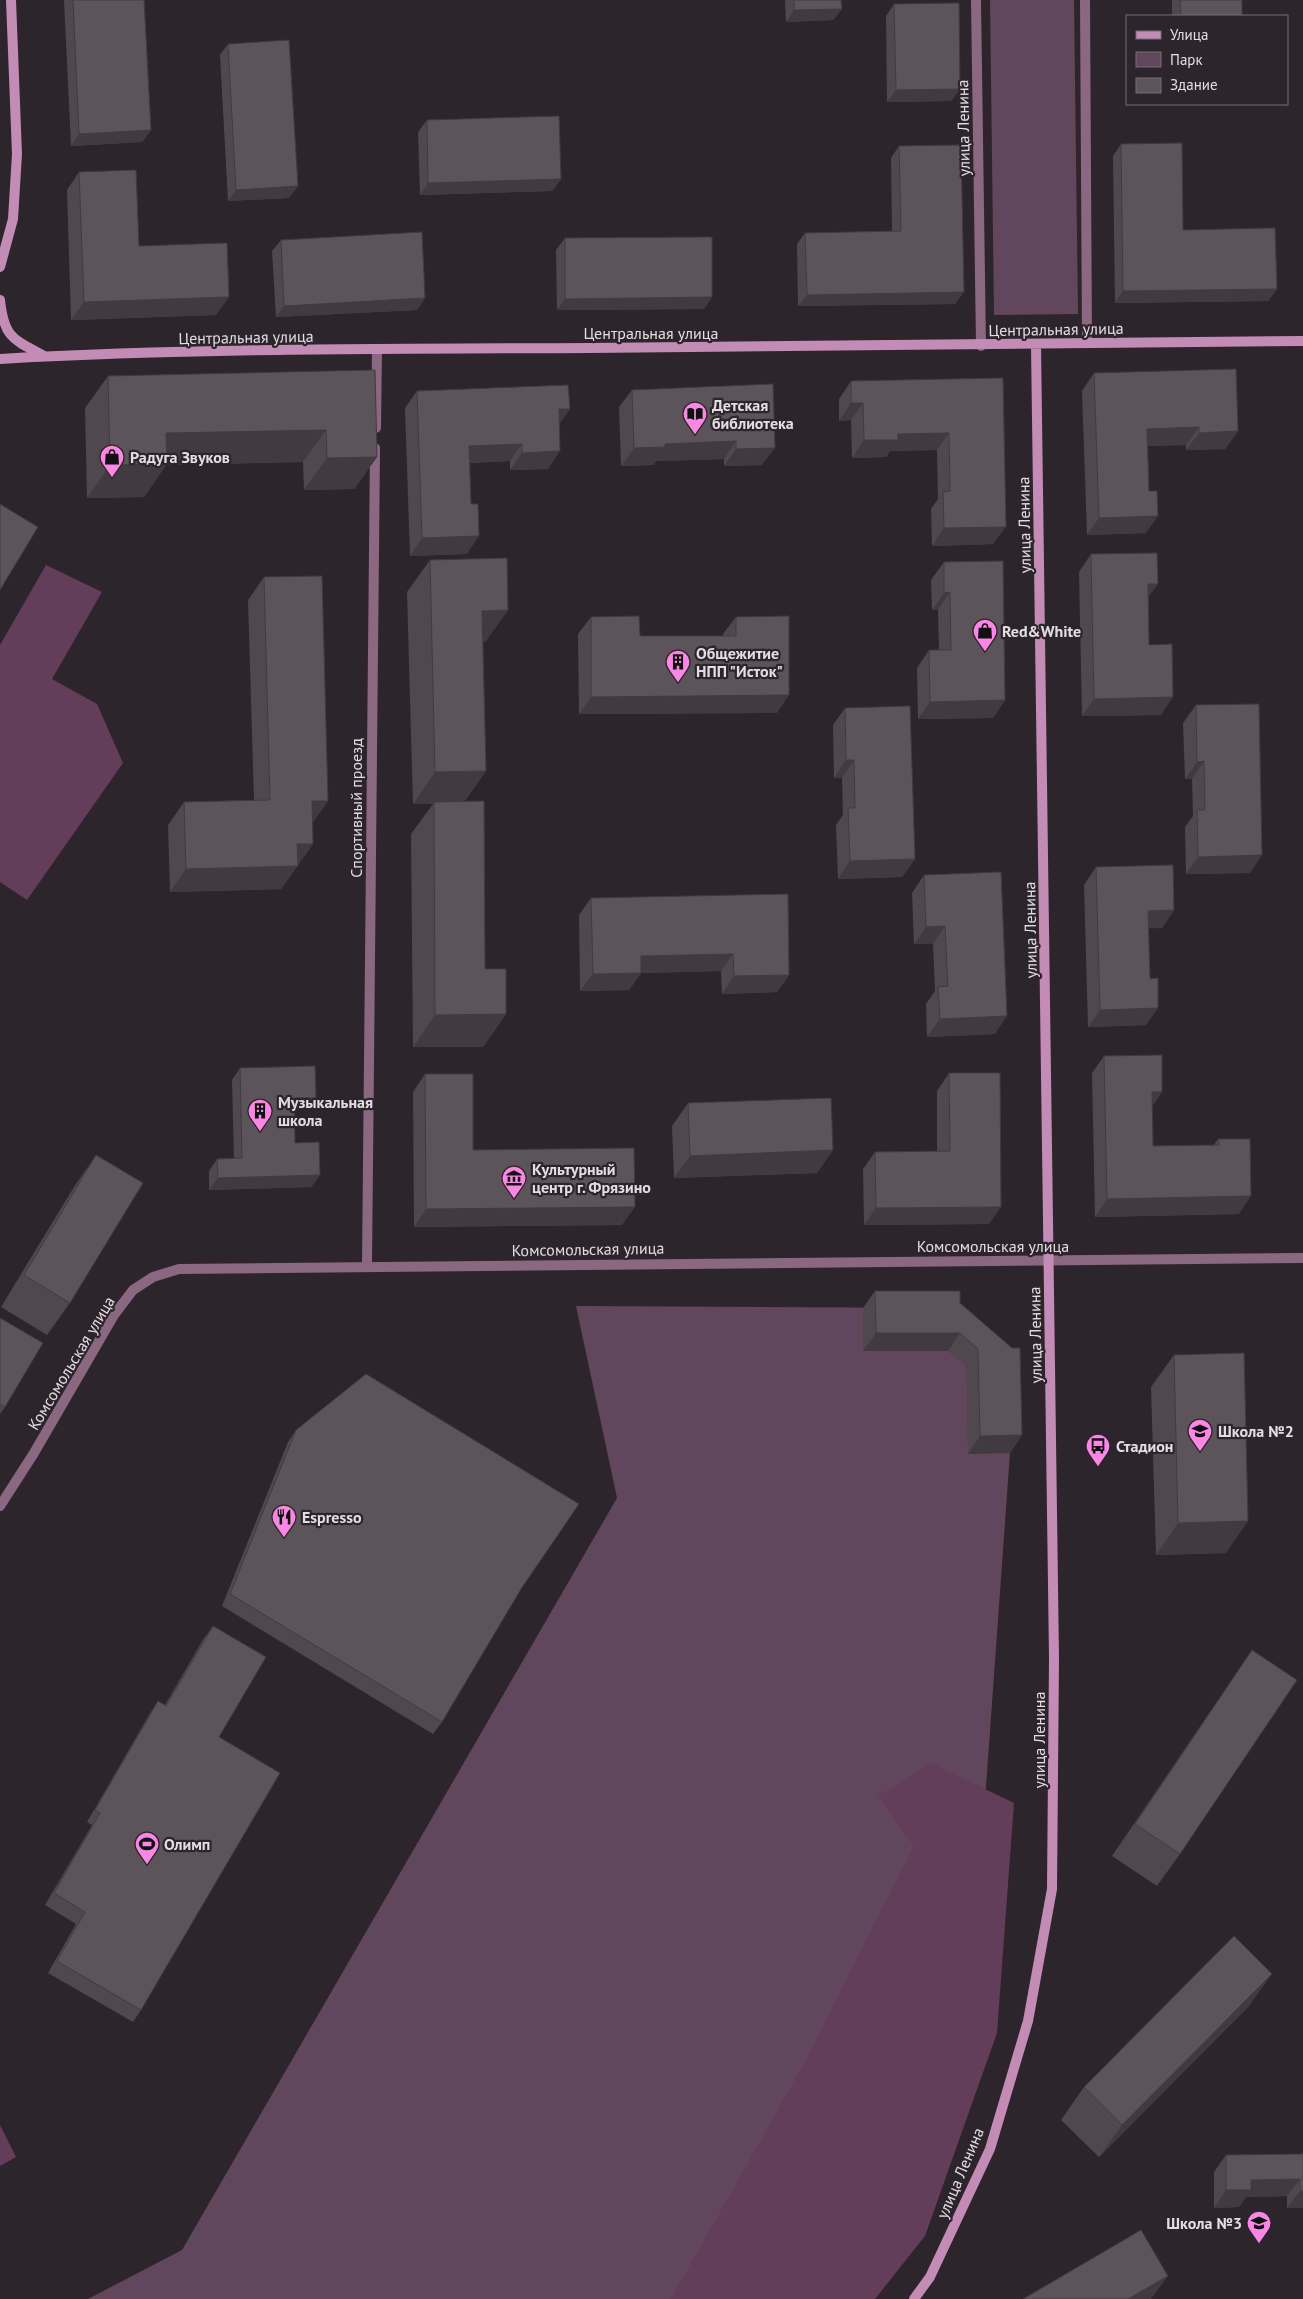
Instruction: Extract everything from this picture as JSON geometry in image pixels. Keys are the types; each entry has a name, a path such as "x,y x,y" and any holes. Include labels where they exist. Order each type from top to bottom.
{"street":[{"path":"0,266 13,219 17,154 11,0"},
{"name":"улица Ленина","path":"976,0 981,346"},
{"path":"1085,0 1086,344"},
{"path":"0,300 2,322 13,339 45,356"},
{"name":"Центральная улица","path":"0,359 45,356 377,349 981,346 1303,341"},
{"name":"улица Ленина","path":"914,2299 930,2277 990,2149 1028,2021 1052,1889 1054,1658 1050,1261 1036,345"},
{"name":"Спортивный проезд","path":"368,1266 373,565 377,349"},
{"name":"Комсомольская улица","path":"2,1499 34,1453 114,1315 133,1290 153,1277 180,1269 1303,1258"}],"green space":[{"path":"990,0 1074,0 1078,314 994,315"},
{"path":"576,1306 948,1308 1007,1365 1010,1453 970,2009 827,2299 88,2299 182,2250 617,1498"}],"shaded area":[{"path":"46,565 102,592 52,679 97,704 123,763 27,900 0,882 0,645"},
{"path":"931,1763 1014,1803 997,2033 925,2236 875,2299 671,2299 805,2062 914,1846 878,1796"},
{"path":"0,2125 16,2157 0,2166"}],"building":[{"path":"73,0 144,0 151,130 79,134"},
{"path":"794,0 841,0 842,9 794,10"},
{"path":"1180,0 1242,0 1242,15 1181,15"},
{"path":"959,3 960,89 896,90 894,4"},
{"path":"289,40 298,186 236,190 228,44"},
{"path":"559,116 561,179 428,183 427,120"},
{"path":"1182,143 1183,230 1275,228 1277,289 1123,291 1121,144"},
{"path":"961,145 964,292 807,295 805,233 901,231 899,146"},
{"path":"136,170 139,246 227,243 229,297 84,302 79,172"},
{"path":"422,232 425,298 284,306 281,240"},
{"path":"712,237 712,297 565,299 565,238"},
{"path":"1236,369 1238,431 1199,433 1199,427 1147,429 1149,491 1157,491 1158,516 1099,518 1094,373"},
{"path":"375,370 377,457 327,458 326,430 166,433 167,464 110,465 108,376"},
{"path":"1003,378 1006,527 944,528 943,492 950,491 949,433 898,434 898,440 864,440 863,403 851,403 851,381"},
{"path":"773,384 775,448 736,449 736,441 665,444 665,447 634,448 632,390"},
{"path":"568,385 570,409 559,409 560,451 522,453 522,444 469,446 471,504 478,504 479,536 422,538 417,391"},
{"path":"0,504 38,527 0,590"},
{"path":"1157,553 1158,584 1148,584 1149,645 1172,644 1173,697 1094,699 1091,554"},
{"path":"507,558 508,610 482,611 486,771 435,772 430,560"},
{"path":"1003,561 1005,700 930,702 929,650 951,650 950,592 944,593 944,562"},
{"path":"322,576 328,801 312,801 313,844 297,844 298,866 186,869 184,802 270,800 264,577"},
{"name":"Общежитие НПП \"Исток\"","path":"639,616 640,636 736,636 736,617 789,616 789,695 591,697 591,617"},
{"path":"1259,704 1262,855 1198,857 1197,810 1205,810 1204,761 1197,762 1196,705"},
{"path":"910,706 915,859 850,861 848,808 855,808 854,760 846,760 845,708"},
{"path":"484,801 485,969 506,969 506,1014 435,1015 434,802"},
{"path":"1173,865 1174,910 1148,911 1150,979 1158,978 1158,1008 1100,1010 1096,867"},
{"path":"1001,872 1007,1016 940,1019 938,987 948,986 945,926 926,927 924,875"},
{"path":"788,894 789,975 734,976 733,954 641,956 641,973 593,974 591,898"},
{"path":"1162,1055 1162,1092 1152,1092 1153,1146 1219,1145 1218,1139 1250,1139 1251,1196 1107,1199 1104,1056"},
{"name":"Музыкальная школа","path":"315,1066 316,1098 294,1098 295,1143 319,1142 320,1175 218,1178 217,1159 242,1158 240,1068"},
{"path":"949,1073 1000,1073 1001,1207 876,1208 875,1152 950,1151"},
{"path":"425,1074 473,1074 473,1150 634,1148 635,1207 426,1209"},
{"path":"831,1098 833,1150 690,1156 688,1103"},
{"path":"96,1155 143,1183 70,1303 24,1275"},
{"path":"875,1291 960,1291 960,1303 1012,1348 1020,1348 1022,1435 980,1436 978,1349 960,1333 876,1333"},
{"path":"0,1318 43,1343 5,1407 0,1404"},
{"path":"1244,1353 1248,1521 1178,1523 1174,1355"},
{"path":"366,1374 579,1504 521,1589 442,1722 230,1594 296,1430"},
{"name":"Олимп","path":"213,1626 266,1657 219,1737 280,1773 141,2010 57,1961 85,1912 54,1893 100,1813 95,1810 158,1701 166,1706"},
{"path":"1252,1650 1297,1680 1180,1854 1135,1824"},
{"path":"1234,1936 1272,1974 1122,2125 1084,2087"},
{"path":"1303,2154 1303,2191 1300,2191 1300,2179 1251,2180 1251,2190 1226,2190 1226,2155"},
{"path":"1141,2230 1168,2276 1128,2299 1023,2299"}],"place":[{"name":"Детская библиотека","path":"695,435"},
{"name":"Радуга Звуков","path":"112,478"},
{"name":"Red&White","path":"985,652"},
{"name":"Общежитие НПП \"Исток\"","path":"678,683"},
{"name":"Музыкальная школа","path":"260,1132"},
{"name":"Культурный центр г. Фрязино","path":"514,1199"},
{"name":"Школа №2","path":"1200,1452"},
{"name":"Стадион","path":"1098,1467"},
{"name":"Espresso","path":"284,1538"},
{"name":"Олимп","path":"147,1865"},
{"name":"Школа №3","path":"1259,2244"}]}
